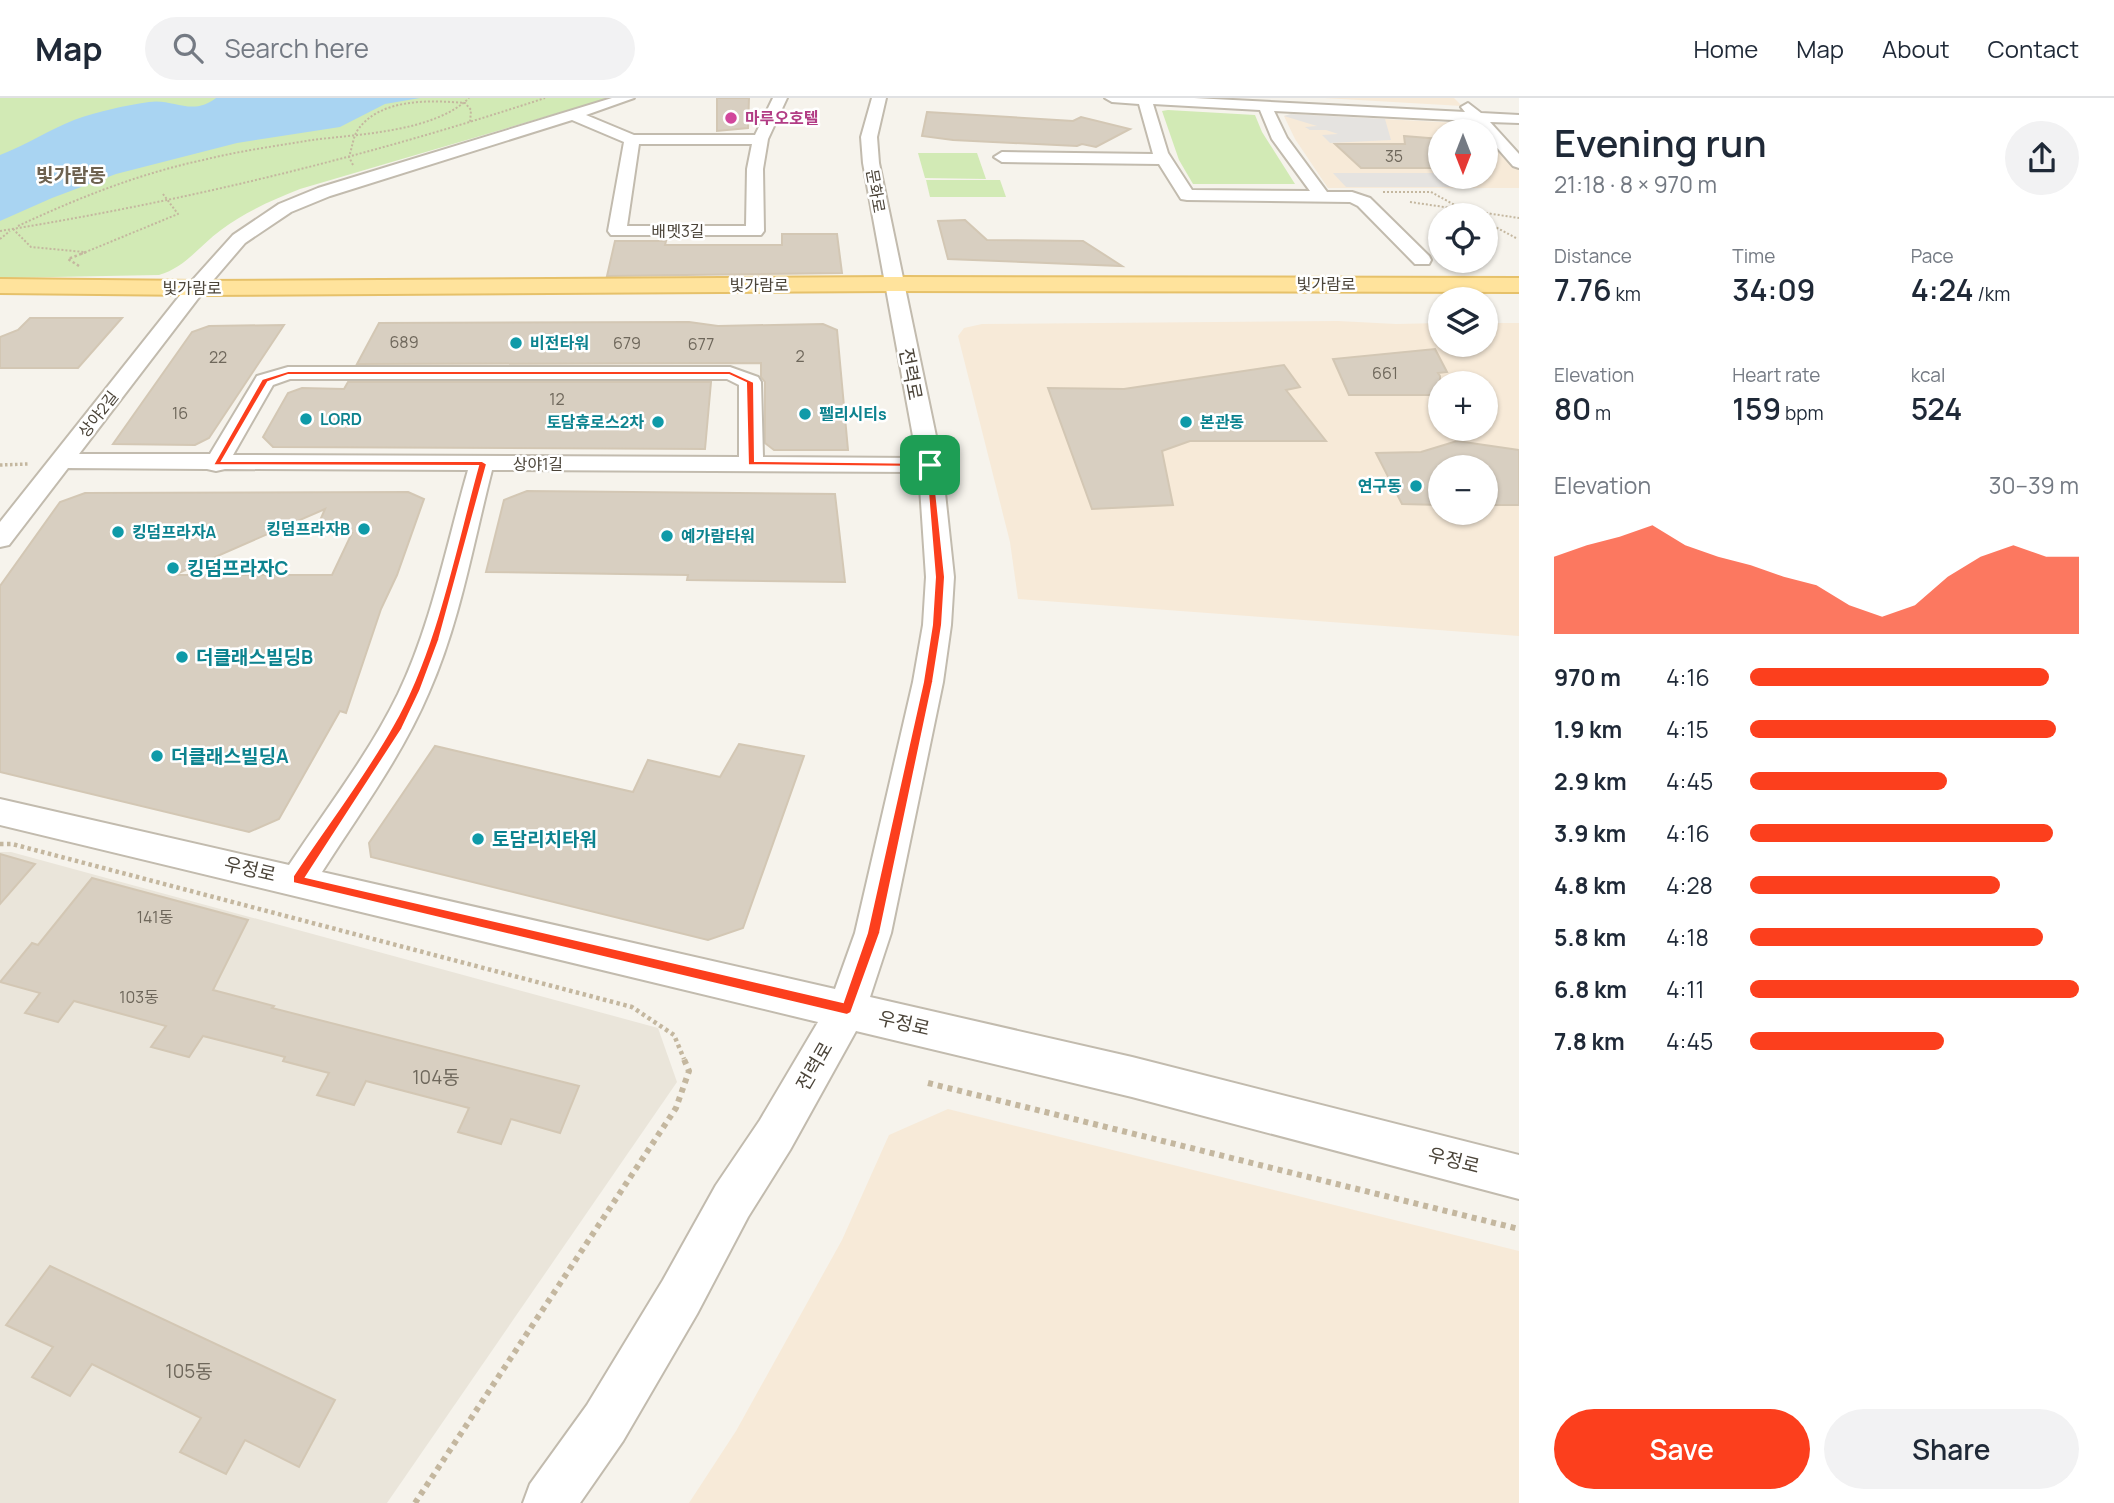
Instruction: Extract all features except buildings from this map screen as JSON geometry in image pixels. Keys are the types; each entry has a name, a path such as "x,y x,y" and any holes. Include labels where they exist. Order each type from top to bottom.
{"main road":[{"name":"빛가람로","path":"0,300 191,294 895,292 1519,285"},
{"name":"빛가람로","path":"0,286 191,294"},
{"name":"빛가람로","path":"895,292 1428,300"},
{"path":"1498,300 1519,300"}],"street":[{"path":"191,294 247,232 300,201 627,98"},
{"name":"배멧3길","path":"632,140 617,231 755,230 755,169 760,139 780,98"},
{"name":"문화로","path":"879,98 869,137 870,151 895,292"},
{"path":"1112,98 1519,119"},
{"path":"1437,98 1447,107 1451,116"},
{"path":"1459,98 1519,163"},
{"path":"1145,100 1153,134 1163,159 1187,195 1352,197 1362,201 1422,260"},
{"path":"1265,106 1287,150 1321,195"},
{"path":"575,116 632,140 760,139"},
{"path":"1002,157 1163,159"},
{"name":"전력로","path":"549,1503 605,1423 680,1297 732,1201 775,1135 847,1009 873,933 928,682 937,625 940,577 930,465 895,292"},
{"name":"상야2길","path":"0,539 191,294"},
{"path":"216,464 265,381 288,373 730,373 750,382 751,464"},
{"name":"상야1길","path":"61,461 216,464 930,465"},
{"path":"298,880 398,726 415,691 434,640 482,464"},
{"name":"우정로","path":"0,812 1132,1077 1519,1177"}],"path":[{"path":"0,239 13,229 61,206 198,161 425,120 465,103 469,98"},
{"path":"524,98 525,105"},
{"path":"0,231 166,201 349,157 470,123 545,98"},
{"path":"354,166 349,157 355,134 372,113 384,107 424,100 465,103 471,110 470,123"},
{"path":"1381,192 1431,192 1452,203"},
{"path":"79,266 68,259 178,214 163,194"},
{"path":"1410,202 1428,204"},
{"path":"1498,215 1519,218"},
{"path":"13,229 31,247 85,252"},
{"path":"1498,229 1516,239"},
{"path":"0,465 28,464"},
{"path":"0,844 12,844 632,1007 674,1035 689,1071 676,1108 415,1503"},
{"path":"928,1083 1519,1229"}],"shaded area":[{"path":"1324,98 1454,98 1462,106"},
{"path":"1291,114 1428,121 1428,188 1328,188 1295,139 1284,116"},
{"path":"1291,114 1385,119 1391,140 1330,143 1322,135 1338,134 1326,130 1310,130 1305,127 1317,126 1284,116"},
{"path":"1498,146 1519,167 1519,188 1498,188"},
{"path":"1333,173 1428,173 1428,187 1346,187"},
{"path":"1338,321 1428,323 1428,357 1498,357 1498,323 1519,323 1519,636 1018,599 1010,542 958,336 964,328 982,324"},
{"path":"0,852 11,852 658,1028 677,1082 387,1503 0,1503"},
{"path":"948,1109 1519,1251 1519,1503 689,1503 736,1431 842,1240 889,1135"}],"green space":[{"path":"0,98 609,98 300,189 269,202 230,224 177,267 159,275 0,278"},
{"path":"1162,111 1255,115 1262,132 1295,184 1193,184 1179,160"},
{"path":"918,153 977,153 986,179 925,178"},
{"path":"926,180 1000,180 1006,197 930,197"}],"water":[{"path":"216,98 420,98 385,104 340,127 237,143 116,174 0,221 0,155 65,124 102,111 158,101 191,107"}],"place":[{"name":"마루오호텔","path":"731,118"},
{"name":"비전타워","path":"516,343"},
{"name":"펠리시티s","path":"805,414"},
{"name":"LORD","path":"306,419"},
{"name":"토담휴로스2차","path":"658,422"},
{"name":"본관동","path":"1186,422"},
{"name":"연구동","path":"1416,486"},
{"name":"킹덤프라자B","path":"364,529"},
{"name":"킹덤프라자A","path":"118,532"},
{"name":"예가람타워","path":"667,536"},
{"name":"킹덤프라자C","path":"173,568"},
{"name":"더클래스빌딩B","path":"182,657"},
{"name":"더클래스빌딩A","path":"157,756"},
{"name":"토담리치타워","path":"478,839"}],"district":[{"name":"빛가람동","path":"71,175"}],"route":[{"path":"288,373 730,373 750,382 751,464 930,465 940,577 937,625 928,682 873,933 847,1009 298,880 398,726 415,691 434,640 482,464 216,464 265,381 288,373"}]}
